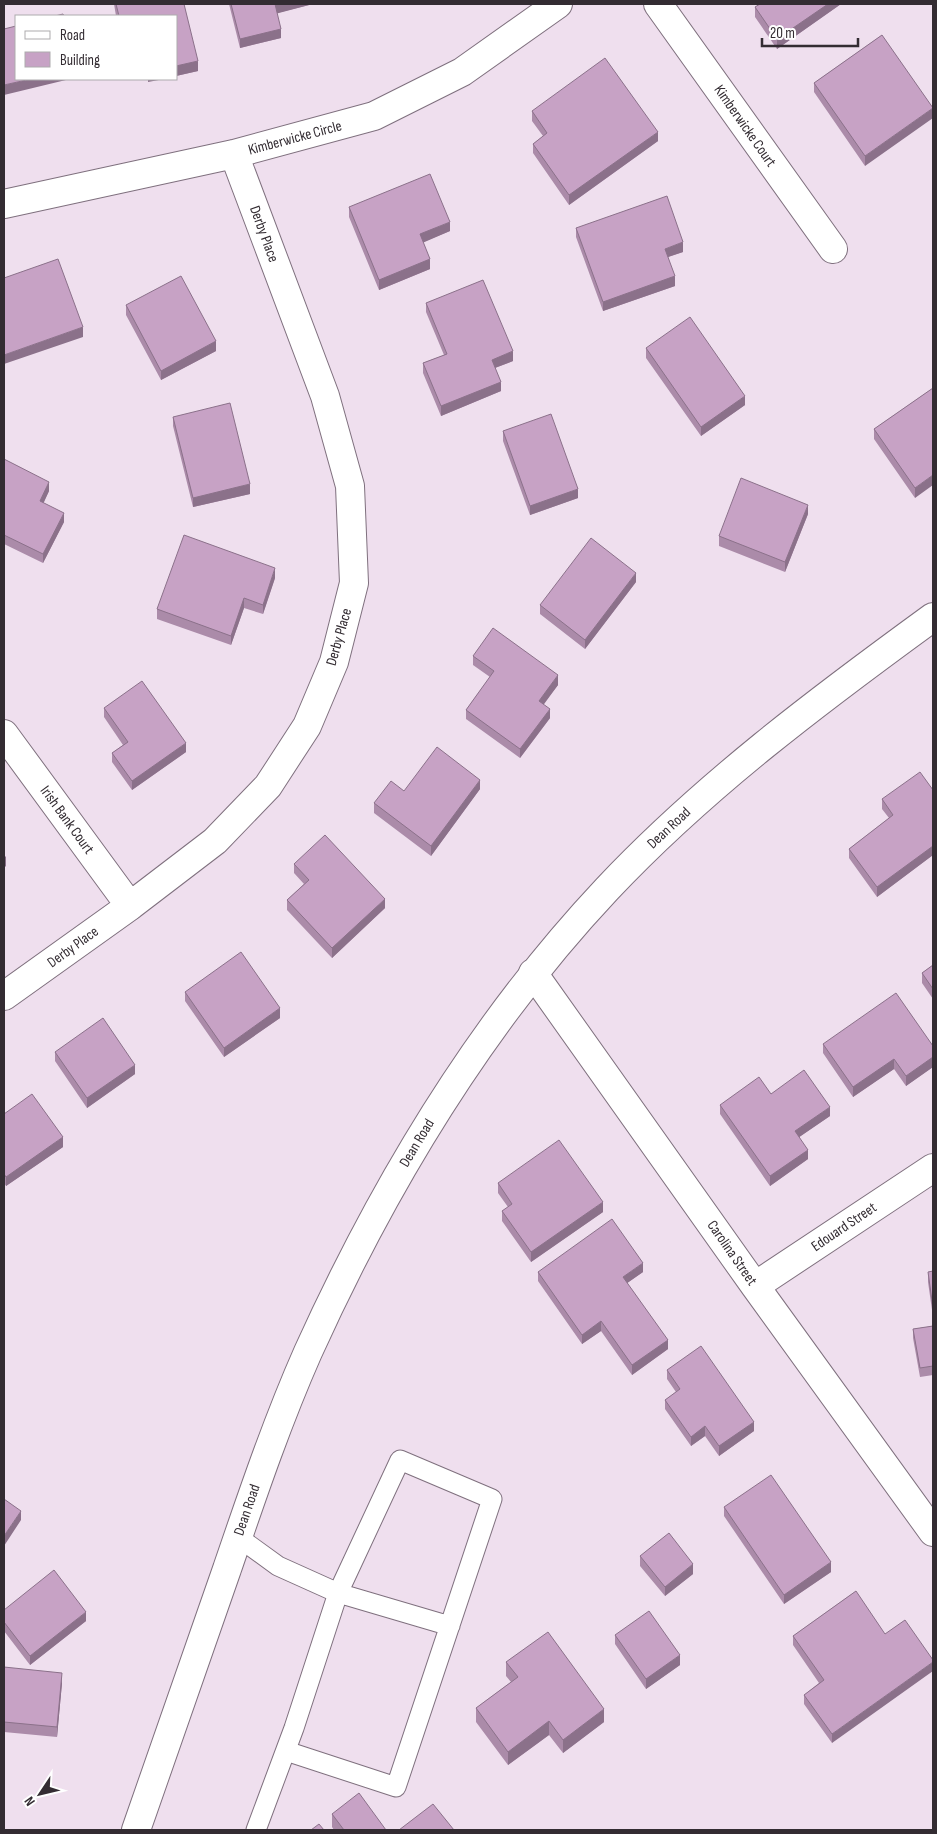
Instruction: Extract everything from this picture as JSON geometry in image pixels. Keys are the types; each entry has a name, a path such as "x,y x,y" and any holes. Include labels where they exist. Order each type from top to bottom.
{"street":[{"name":"Kimberwicke Circle","path":"4,204 234,154 374,116 462,72 558,4"},
{"name":"Kimberwicke Court","path":"658,4 833,249"},
{"name":"Derby Place","path":"4,996 130,906 215,841 268,786 307,726 334,662 354,583 350,486 325,396 234,154"},
{"name":"Dean Road","path":"136,1830 258,1476 308,1353 381,1205 420,1138 472,1057 533,973 606,890 678,819 784,730 933,616"},
{"name":"Irish Bank Court","path":"4,734 130,906"},
{"name":"Carolina Street","path":"533,973 755,1286 933,1532"},
{"name":"Edouard Street","path":"755,1286 933,1168"}],"lane":[{"path":"256,1830 286,1751 338,1593 400,1460 492,1498 396,1787 286,1751"},
{"path":"238,1537 278,1566 338,1593 450,1626"}],"building":[{"path":"116,4 184,4 198,61 178,66 178,15 119,15"},
{"path":"231,4 275,4 281,29 240,39"},
{"path":"760,4 828,4 777,39 755,7"},
{"path":"15,26 15,80 26,80 4,85 4,29"},
{"path":"882,35 933,108 865,156 814,83"},
{"path":"605,58 658,132 569,195 533,144 547,133 532,111"},
{"path":"430,174 450,222 420,234 430,259 379,280 349,207"},
{"path":"667,196 683,242 665,249 675,276 603,302 576,228"},
{"path":"58,259 83,327 4,355 4,278"},
{"path":"181,276 216,341 161,371 126,305"},
{"path":"483,280 513,351 492,360 501,382 441,406 423,363 447,354 426,303"},
{"path":"690,317 745,396 701,427 646,348"},
{"path":"933,388 933,475 915,488 874,429"},
{"path":"230,403 250,484 193,498 173,417"},
{"path":"551,414 578,489 530,506 503,431"},
{"path":"4,459 49,482 40,501 64,513 43,554 4,535"},
{"path":"741,478 808,505 785,562 719,536"},
{"path":"184,535 275,568 263,605 244,598 231,636 157,609"},
{"path":"591,538 636,573 585,640 540,605"},
{"path":"493,628 558,675 539,701 550,709 520,749 466,710 494,671 473,656"},
{"path":"142,681 186,743 132,781 112,753 128,742 104,708"},
{"path":"437,747 480,780 431,846 374,803 391,781 404,791"},
{"path":"920,772 933,790 933,846 877,887 849,849 893,815 882,799"},
{"path":"325,835 385,899 332,948 287,900 309,880 294,864"},
{"path":"241,952 280,1008 224,1048 185,992"},
{"path":"933,965 933,989 922,973"},
{"path":"896,993 933,1046 933,1057 906,1076 894,1059 853,1087 823,1044"},
{"path":"103,1018 135,1065 87,1098 55,1052"},
{"path":"804,1070 830,1107 795,1131 808,1150 770,1176 720,1105 759,1077 771,1094"},
{"path":"32,1094 63,1137 6,1177 4,1174 4,1114"},
{"path":"559,1140 603,1202 531,1252 502,1211 512,1204 498,1183"},
{"path":"612,1219 643,1263 623,1277 668,1340 632,1365 601,1321 582,1335 538,1272"},
{"path":"933,1271 933,1308 928,1272"},
{"path":"933,1326 933,1366 920,1368 913,1329"},
{"path":"701,1346 754,1422 719,1446 705,1426 691,1437 665,1400 680,1389 667,1370"},
{"path":"771,1475 831,1562 784,1595 724,1507"},
{"path":"4,1499 21,1511 4,1536"},
{"path":"669,1533 693,1564 665,1587 640,1556"},
{"path":"54,1570 86,1612 30,1656 4,1622 4,1610"},
{"path":"856,1591 885,1634 905,1620 933,1662 832,1734 804,1695 824,1680 793,1636"},
{"path":"649,1611 680,1655 646,1679 615,1635"},
{"path":"548,1632 604,1709 563,1740 549,1721 508,1752 476,1708 518,1677 506,1662"},
{"path":"4,1667 62,1673 57,1727 4,1722"},
{"path":"359,1793 386,1830 344,1830 332,1814"},
{"path":"433,1804 454,1830 399,1830"},
{"path":"319,1824 324,1830 311,1830"}]}
